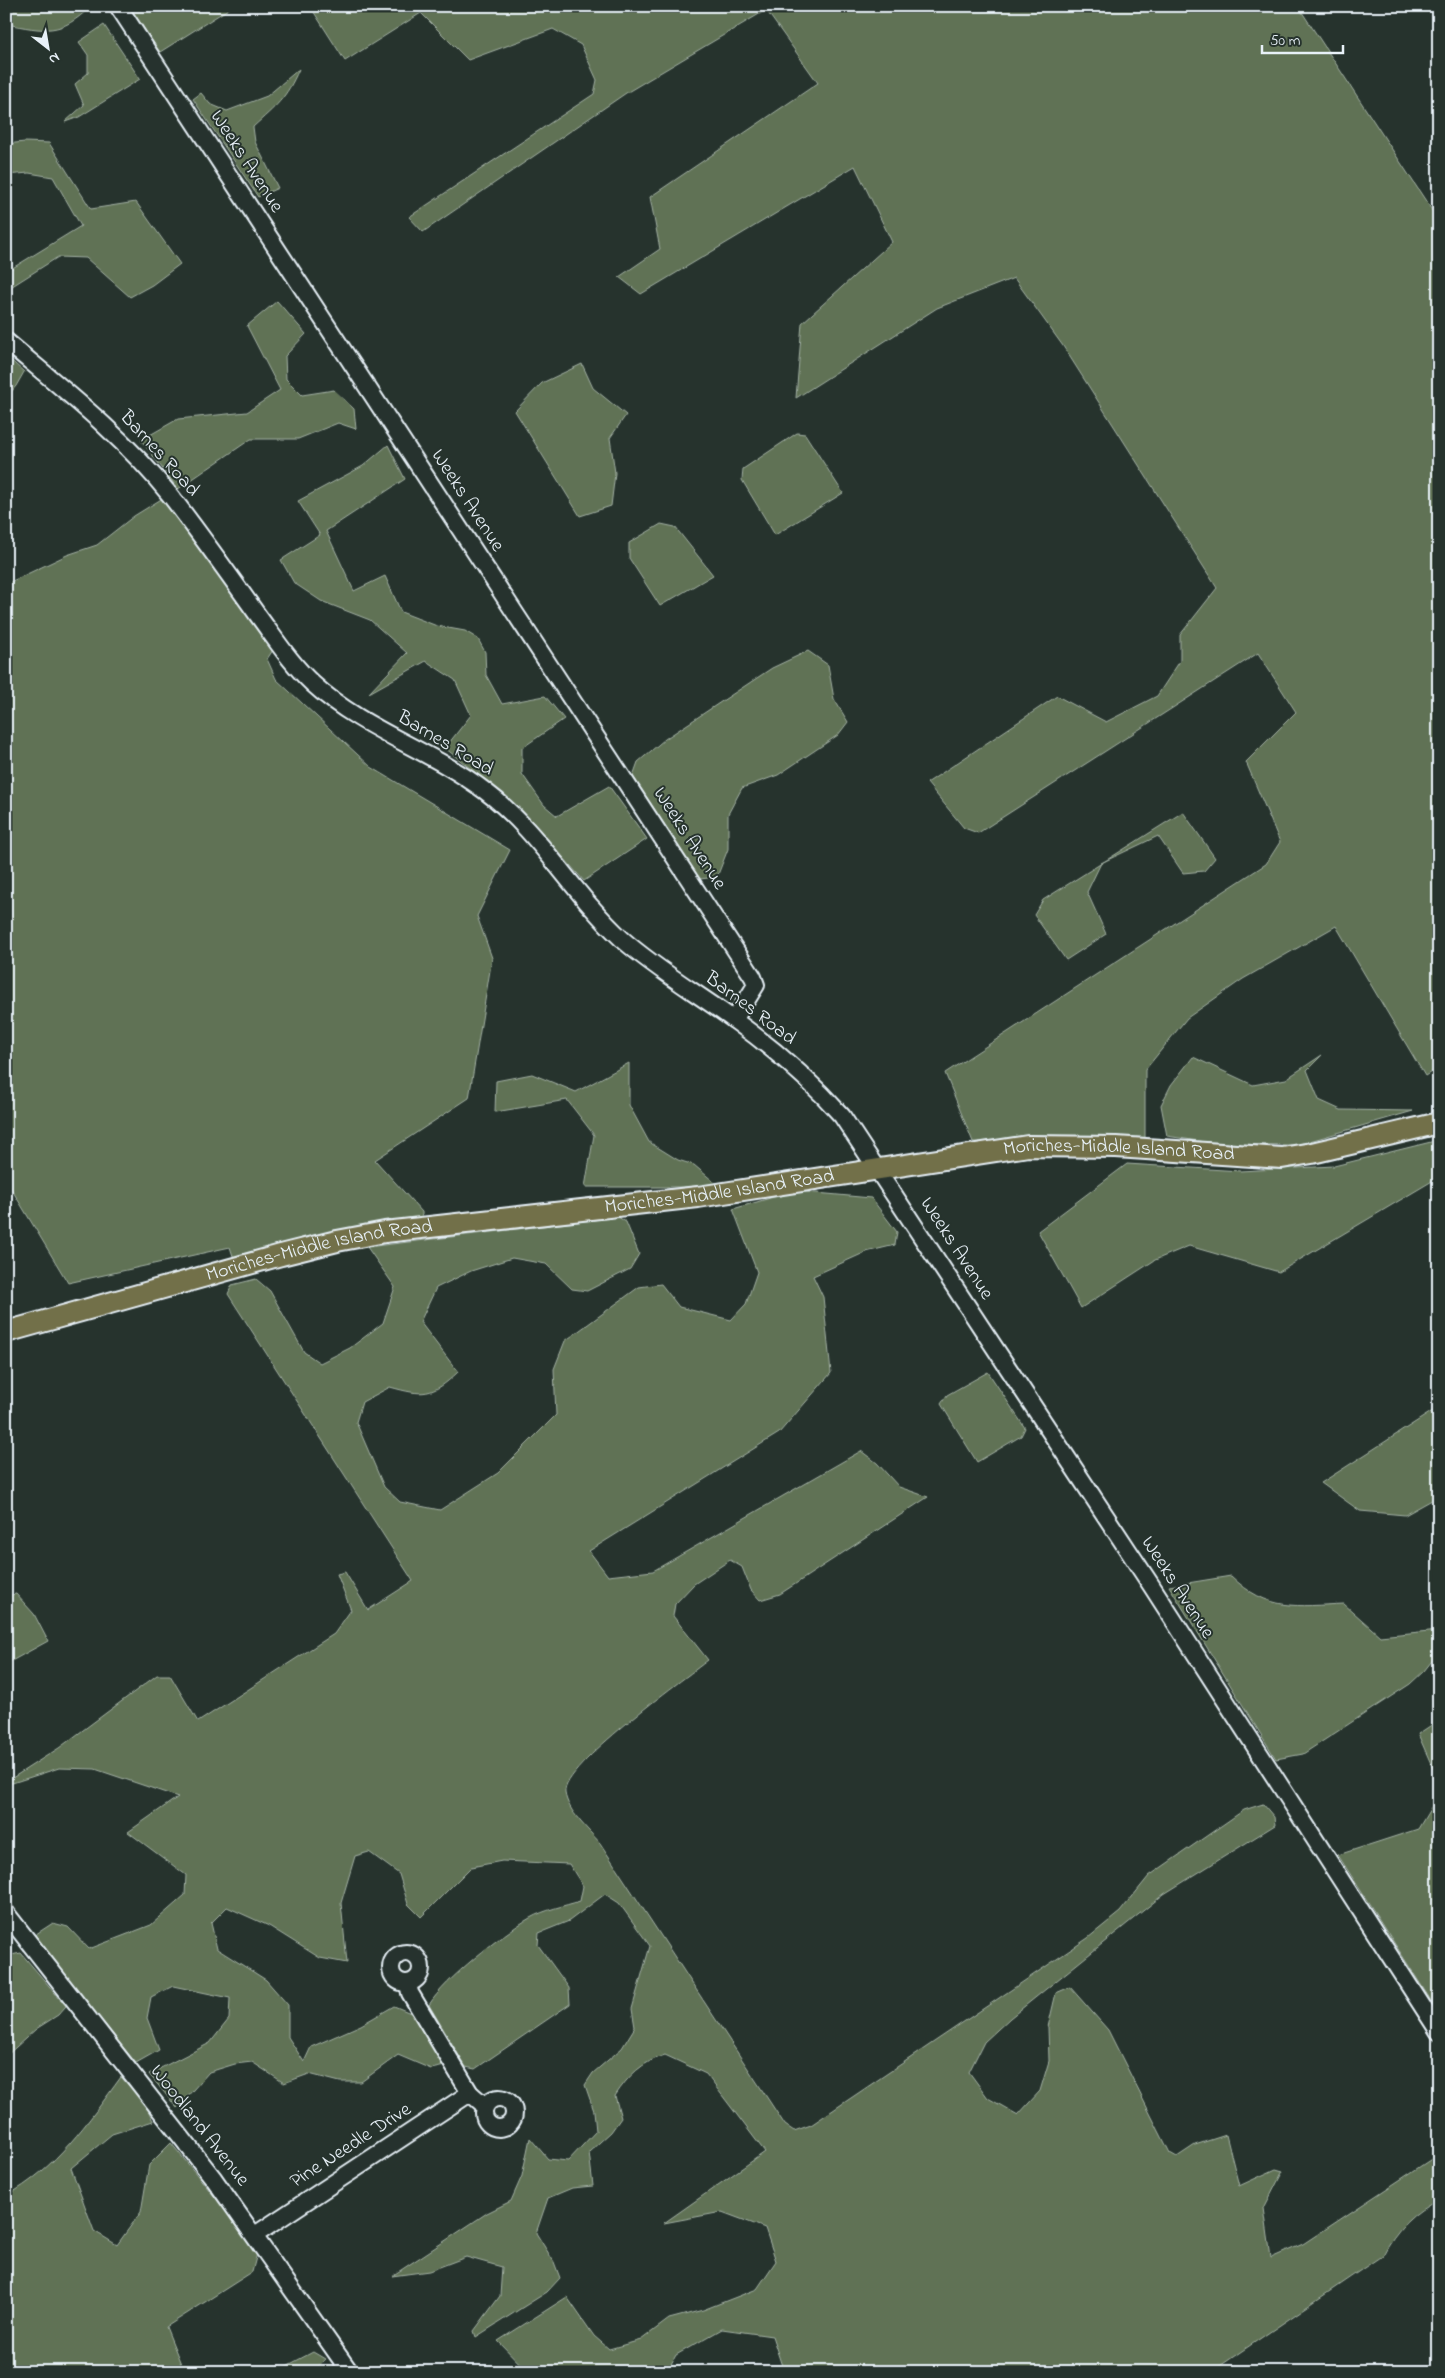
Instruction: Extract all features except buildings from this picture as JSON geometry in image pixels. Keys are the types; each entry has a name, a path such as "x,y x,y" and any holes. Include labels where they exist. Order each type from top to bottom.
{"main road":[{"name":"Moriches-Middle Island Road","path":"6,1332 272,1258 361,1236 698,1197 1028,1146 1116,1147 1282,1158 1312,1153 1439,1123"}],"street":[{"name":"Weeks Avenue","path":"118,6 754,977 756,985 734,1020"},
{"name":"Barnes Road","path":"6,342 106,425 150,470 193,525 282,649 311,683 358,718 440,762 487,792 531,835 606,923 622,938 675,980 734,1020 775,1052 823,1094 842,1116 878,1168"},
{"name":"Weeks Avenue","path":"878,1168 1439,2032"},
{"name":"Woodland Avenue","path":"6,1913 255,2235 350,2372"},
{"path":"408,1983 410,1993 470,2093 485,2106"},
{"name":"Pine Needle Drive","path":"255,2235 470,2093"}],"green space":[{"path":"6,6 91,6 80,16 61,27 42,29 6,24"},
{"path":"129,6 233,6 160,52"},
{"path":"310,6 1298,6 1439,221 1439,1067 1425,1076 1336,926 1243,979 1187,1018 1145,1070 1145,1141 973,1142 945,1073 1266,864 1280,842 1246,762 1296,712 1258,653 978,833 964,828 927,783 1057,696 1106,722 1157,696 1180,661 1180,635 1217,588 1063,346 1014,278 937,308 796,398 802,323 892,242 855,166 641,294 619,277 660,249 650,197 818,83 766,10 626,93 423,232 409,217 594,94 597,80 581,45 553,29 468,60 421,13 345,61"},
{"path":"104,25 140,79 79,117 65,122 84,105 75,84 88,73 88,55 79,42"},
{"path":"299,69 290,88 280,101 253,127 255,142 278,188 258,197 193,99 201,93 210,104 227,111 267,96"},
{"path":"25,142 49,143 91,209 136,202 180,264 152,285 130,297 86,258 58,257 6,290 6,272 81,226 53,177 29,173 6,175 6,144"},
{"path":"277,301 306,334 285,356 286,379 302,395 334,390 354,409 356,429 338,423 298,439 251,439 178,489 141,440 178,419 247,412 280,390 247,326"},
{"path":"6,356 24,372 6,398"},
{"path":"582,364 593,388 626,415 610,438 615,473 611,506 580,516 515,411 542,383"},
{"path":"797,433 805,434 843,493 775,535 742,480 743,469"},
{"path":"388,445 405,479 326,531 354,591 385,576 401,612 437,626 465,631 478,639 485,652 486,675 502,704 545,696 564,719 522,748 522,774 544,805 557,816 609,786 647,839 584,881 522,810 445,748 471,715 455,680 426,661 369,693 407,653 370,620 321,601 294,583 281,560 320,535 298,501 363,466"},
{"path":"163,498 273,650 267,659 276,679 371,767 510,850 477,916 492,958 469,1098 375,1160 422,1212 422,1218 389,1221 327,1233 245,1261 233,1256 230,1247 68,1283 6,1180 6,584 67,555 97,545 134,516"},
{"path":"661,524 675,527 713,575 660,606 629,558 629,543"},
{"path":"808,651 828,665 834,699 848,722 838,735 778,775 742,788 728,814 728,849 717,877 700,879 633,776 638,762 665,739 772,668"},
{"path":"1183,812 1215,858 1204,871 1183,873 1158,836 1105,861"},
{"path":"1101,864 1087,892 1106,934 1066,960 1034,915 1043,900"},
{"path":"1322,1055 1307,1070 1319,1100 1341,1110 1413,1111 1296,1145 1217,1144 1167,1136 1161,1105 1171,1085 1193,1057 1253,1085 1286,1079"},
{"path":"629,1063 629,1105 649,1142 678,1160 694,1165 720,1187 585,1187 594,1135 567,1100 495,1112 496,1081 532,1074 576,1092"},
{"path":"1439,1140 1439,1177 1279,1272 1189,1246 1155,1260 1081,1308 1038,1231 1127,1164 1240,1171 1334,1166"},
{"path":"794,1191 871,1198 897,1232 895,1245 866,1252 813,1276 823,1297 831,1373 779,1433 589,1551 608,1576 653,1571 861,1451 877,1463 899,1487 928,1497 780,1594 760,1600 751,1590 742,1567 730,1560 694,1584 675,1604 673,1616 708,1660 626,1724 582,1764 569,1781 565,1793 567,1800 579,1820 600,1843 785,2125 794,2131 811,2125 1088,1938 1120,1912 1149,1876 1244,1810 1263,1804 1274,1817 1275,1825 1164,1894 1010,2018 984,2042 969,2072 988,2098 1018,2115 1040,2091 1049,2061 1048,2027 1056,1993 1070,1987 1108,2030 1170,2153 1177,2157 1195,2145 1226,2135 1239,2186 1276,2169 1283,2171 1264,2208 1271,2258 1303,2244 1439,2154 1439,2200 1413,2216 1399,2230 1383,2255 1211,2372 784,2372 772,2336 722,2329 676,2355 670,2366 673,2372 528,2372 498,2341 567,2297 594,2336 609,2349 641,2340 669,2319 703,2310 757,2289 776,2261 765,2228 722,2212 664,2223 765,2152 706,2074 665,2055 642,2066 625,2082 615,2096 621,2118 611,2132 589,2152 593,2186 572,2188 548,2198 536,2233 554,2262 560,2278 547,2292 476,2337 474,2331 500,2296 502,2267 466,2257 429,2271 392,2276 487,2213 511,2201 522,2176 530,2138 548,2159 568,2161 596,2131 594,2111 585,2085 593,2073 622,2048 635,2027 632,2009 650,1946 619,1903 605,1894 569,1921 539,1933 538,1945 569,1988 570,2004 475,2069 466,2067 429,2005 437,1994 461,1970 518,1925 541,1913 580,1901 583,1886 569,1864 502,1861 471,1867 421,1917 408,1904 399,1874 369,1852 355,1856 341,1903 347,1963 320,1958 269,1926 227,1907 211,1923 217,1949 266,1980 288,2005 288,2037 304,2062 311,2047 361,2025 394,2006 413,2014 445,2066 431,2069 398,2055 361,2082 340,2082 309,2074 284,2083 252,2062 235,2064 209,2072 177,2108 149,2074 210,2043 229,2019 230,1998 173,1986 151,1997 147,2018 159,2050 136,2063 33,1936 53,1923 68,1927 89,1949 151,1925 185,1895 186,1875 128,1832 178,1797 95,1769 59,1768 6,1785 6,1782 59,1748 157,1675 170,1675 198,1722 334,1634 351,1610 337,1574 345,1572 368,1610 413,1581 228,1294 232,1285 256,1279 270,1291 304,1352 320,1363 350,1348 383,1323 395,1287 367,1247 618,1217 626,1222 639,1254 630,1269 587,1291 572,1289 546,1264 512,1258 471,1271 436,1288 420,1322 458,1372 434,1390 419,1393 390,1387 362,1402 356,1422 384,1487 400,1502 440,1510 498,1473 556,1415 554,1369 565,1341 639,1287 661,1284 679,1307 731,1320 746,1304 757,1272 733,1209"},
{"path":"988,1372 1025,1428 1021,1436 977,1462 941,1404 947,1395"},
{"path":"1439,1407 1439,1496 1405,1515 1360,1511 1321,1483"},
{"path":"1231,1576 1245,1588 1271,1601 1297,1606 1344,1604 1380,1636 1439,1630 1439,1652 1424,1671 1410,1684 1303,1754 1276,1759 1169,1586"},
{"path":"16,1594 34,1614 48,1641 6,1664 6,1635 11,1625 6,1621 6,1596"},
{"path":"1439,1720 1439,1782 1418,1734"},
{"path":"1439,1794 1439,2013 1338,1855 1418,1829"},
{"path":"21,1953 66,2006 58,2015 36,2029 6,2056 6,1956"},
{"path":"121,2077 145,2103 153,2121 112,2134 71,2168 94,2231 117,2245 141,2212 149,2165 171,2143 258,2250 252,2272 166,2327 183,2369 186,2372 6,2372 6,2196 40,2173 55,2159 83,2127"},
{"path":"313,2352 325,2359 313,2372 275,2372"}]}
